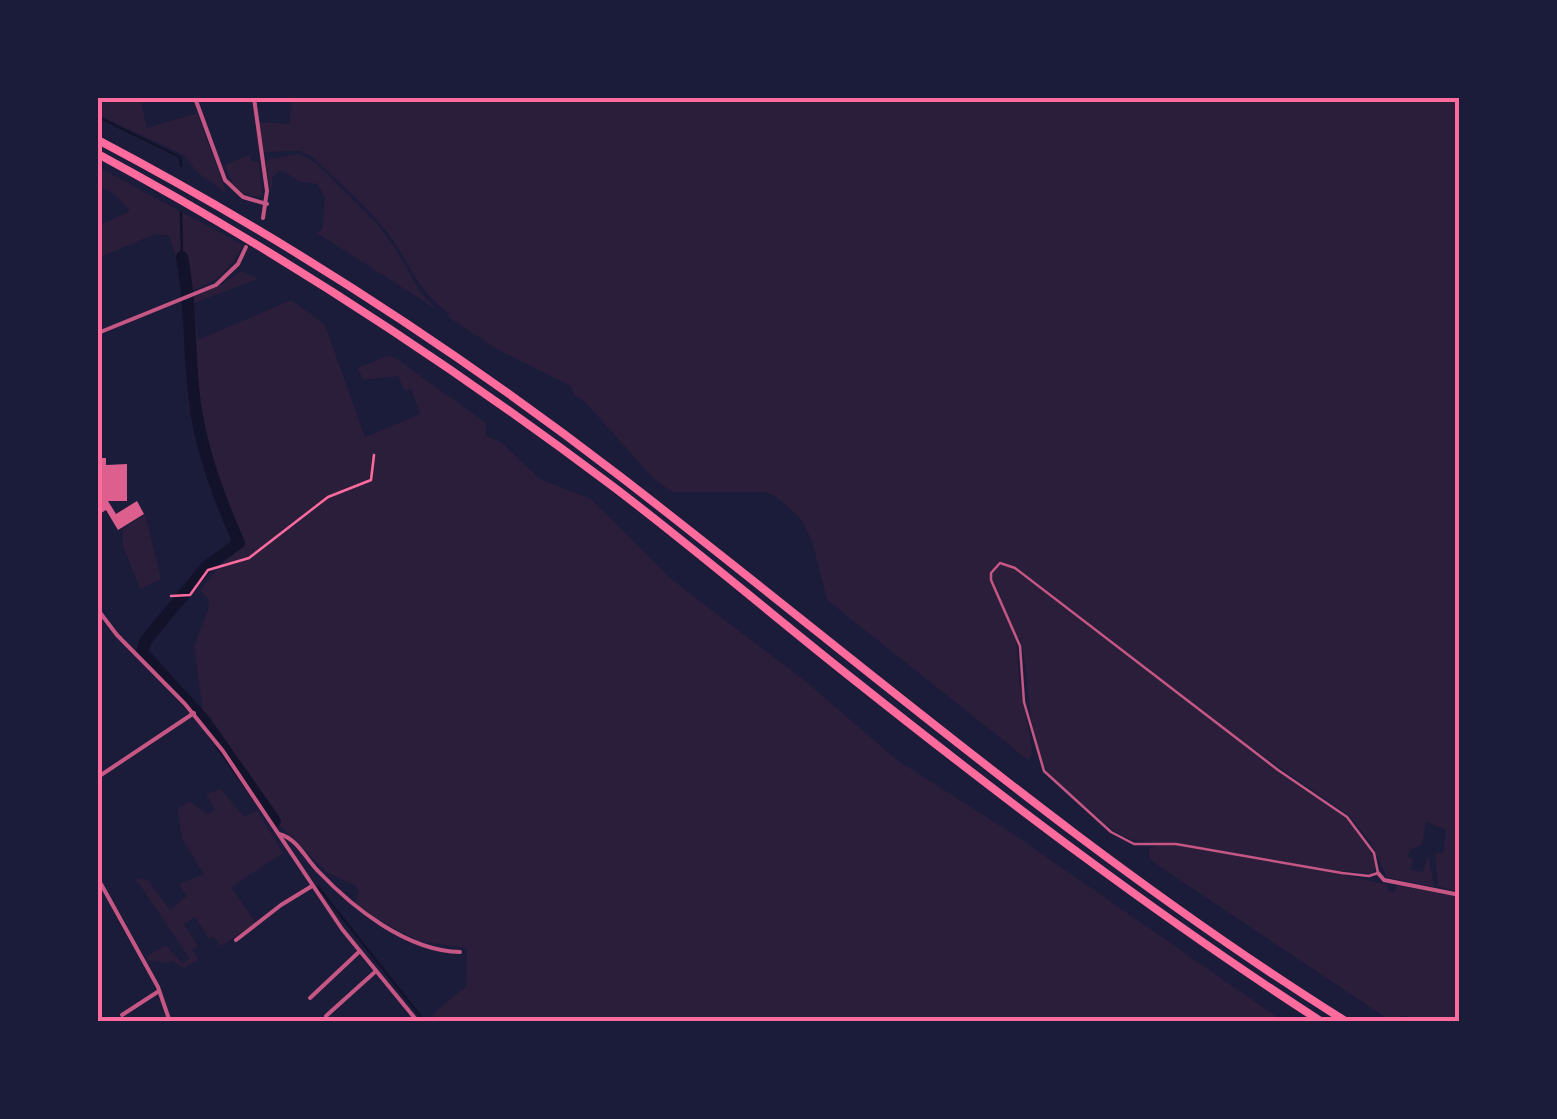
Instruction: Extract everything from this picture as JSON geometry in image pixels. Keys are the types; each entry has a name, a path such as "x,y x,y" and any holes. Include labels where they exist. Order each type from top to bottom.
{"highway":[{"path":"98,140 266,233 423,333 619,476 1048,815 1184,913 1347,1022"},
{"path":"98,154 256,242 432,355 614,487 1038,823 1190,933 1320,1020"}],"street":[{"path":"195,98 226,180 243,197 267,204"},
{"path":"254,98 267,204 262,218"},
{"path":"98,333 216,284 230,274 246,247"},
{"path":"98,610 224,750 312,886 418,1022"},
{"path":"177,694 182,704 181,721"},
{"path":"98,776 194,714"},
{"path":"279,834 291,837 358,912 390,930 460,952"},
{"path":"1378,873 1384,880 1460,894"},
{"path":"101,884 159,991 170,1022"},
{"path":"236,940 281,904 312,886"},
{"path":"310,998 360,951"},
{"path":"326,1016 376,971"},
{"path":"122,1014 159,991"}],"lane":[{"path":"1006,563 1015,568 1278,770 1347,817 1374,853 1378,873 1342,873 1176,844 1134,844 1111,832 1044,771 1024,702 1020,646 991,580 996,566 1006,563"}],"path":[{"path":"171,596 190,595 208,570 249,558 328,497 371,480 374,455"}],"shaded area":[{"path":"98,98 140,98 147,128 197,113 227,194 197,172 184,155 98,115"},
{"path":"292,98 1459,98 1459,892 1438,886 1435,853 1443,853 1446,830 1426,822 1422,845 1410,850 1408,856 1413,859 1410,870 1423,872 1429,858 1434,887 1387,877 1370,841 1347,814 1248,749 1325,801 1361,834 1372,851 1375,869 1371,874 1345,871 1344,875 1386,884 1394,893 1397,885 1459,897 1459,1021 1413,1021 1405,1015 1388,1019 1153,862 1149,848 1164,843 1123,836 1066,790 1049,773 1039,752 1020,638 1016,639 1019,680 1032,754 1028,760 827,600 812,541 801,519 777,497 764,492 672,492 653,478 584,401 574,395 571,386 497,349 448,317 449,313 419,283 381,225 313,157 300,151 264,152 258,122 289,124"},
{"path":"298,154 315,162 379,226 420,292 436,309 317,233 322,229 325,199 318,184 301,182 281,170 272,177 270,188 266,160"},
{"path":"249,155 251,161 259,162 262,196 242,193 227,172 225,165"},
{"path":"98,167 243,245 239,253 213,280 188,291 185,261 176,257 169,236 155,234 98,258 98,226 130,211 118,197 98,185"},
{"path":"241,271 258,279 194,303 198,340 291,300 325,325 365,437 420,414 411,389 404,390 398,376 363,380 358,368 387,356 394,357 486,423 486,436 501,442 540,479 591,499 671,579 809,684 897,760 1019,838 1283,1021 433,1021 435,1012 466,986 467,948 418,941 354,906 359,891 328,873 275,821 204,720 194,646 209,608 208,599 200,590 239,543 215,491 196,411 189,413 185,370 190,368 194,383 190,299"},
{"path":"145,514 161,579 140,589 123,546 123,529"},
{"path":"221,789 244,817 257,810 283,853 231,887 256,923 221,946 213,936 209,939 195,917 184,924 198,946 193,950 198,960 184,968 173,961 148,960 147,956 166,945 182,963 190,959 135,878 148,880 170,910 187,896 179,884 204,874 183,841 177,810 189,801 208,814 215,809 206,794"}],"building":[{"path":"98,458 106,458 106,465 127,464 127,501 108,501 116,514 137,501 144,514 118,530 106,510 98,515"}],"waterway":[{"path":"98,117 180,157 181,166"},
{"path":"181,212 182,257"},
{"path":"182,257 199,428 213,478 239,543 207,566 146,640 142,652 204,720 275,821"},
{"path":"318,887 425,1022"}]}
